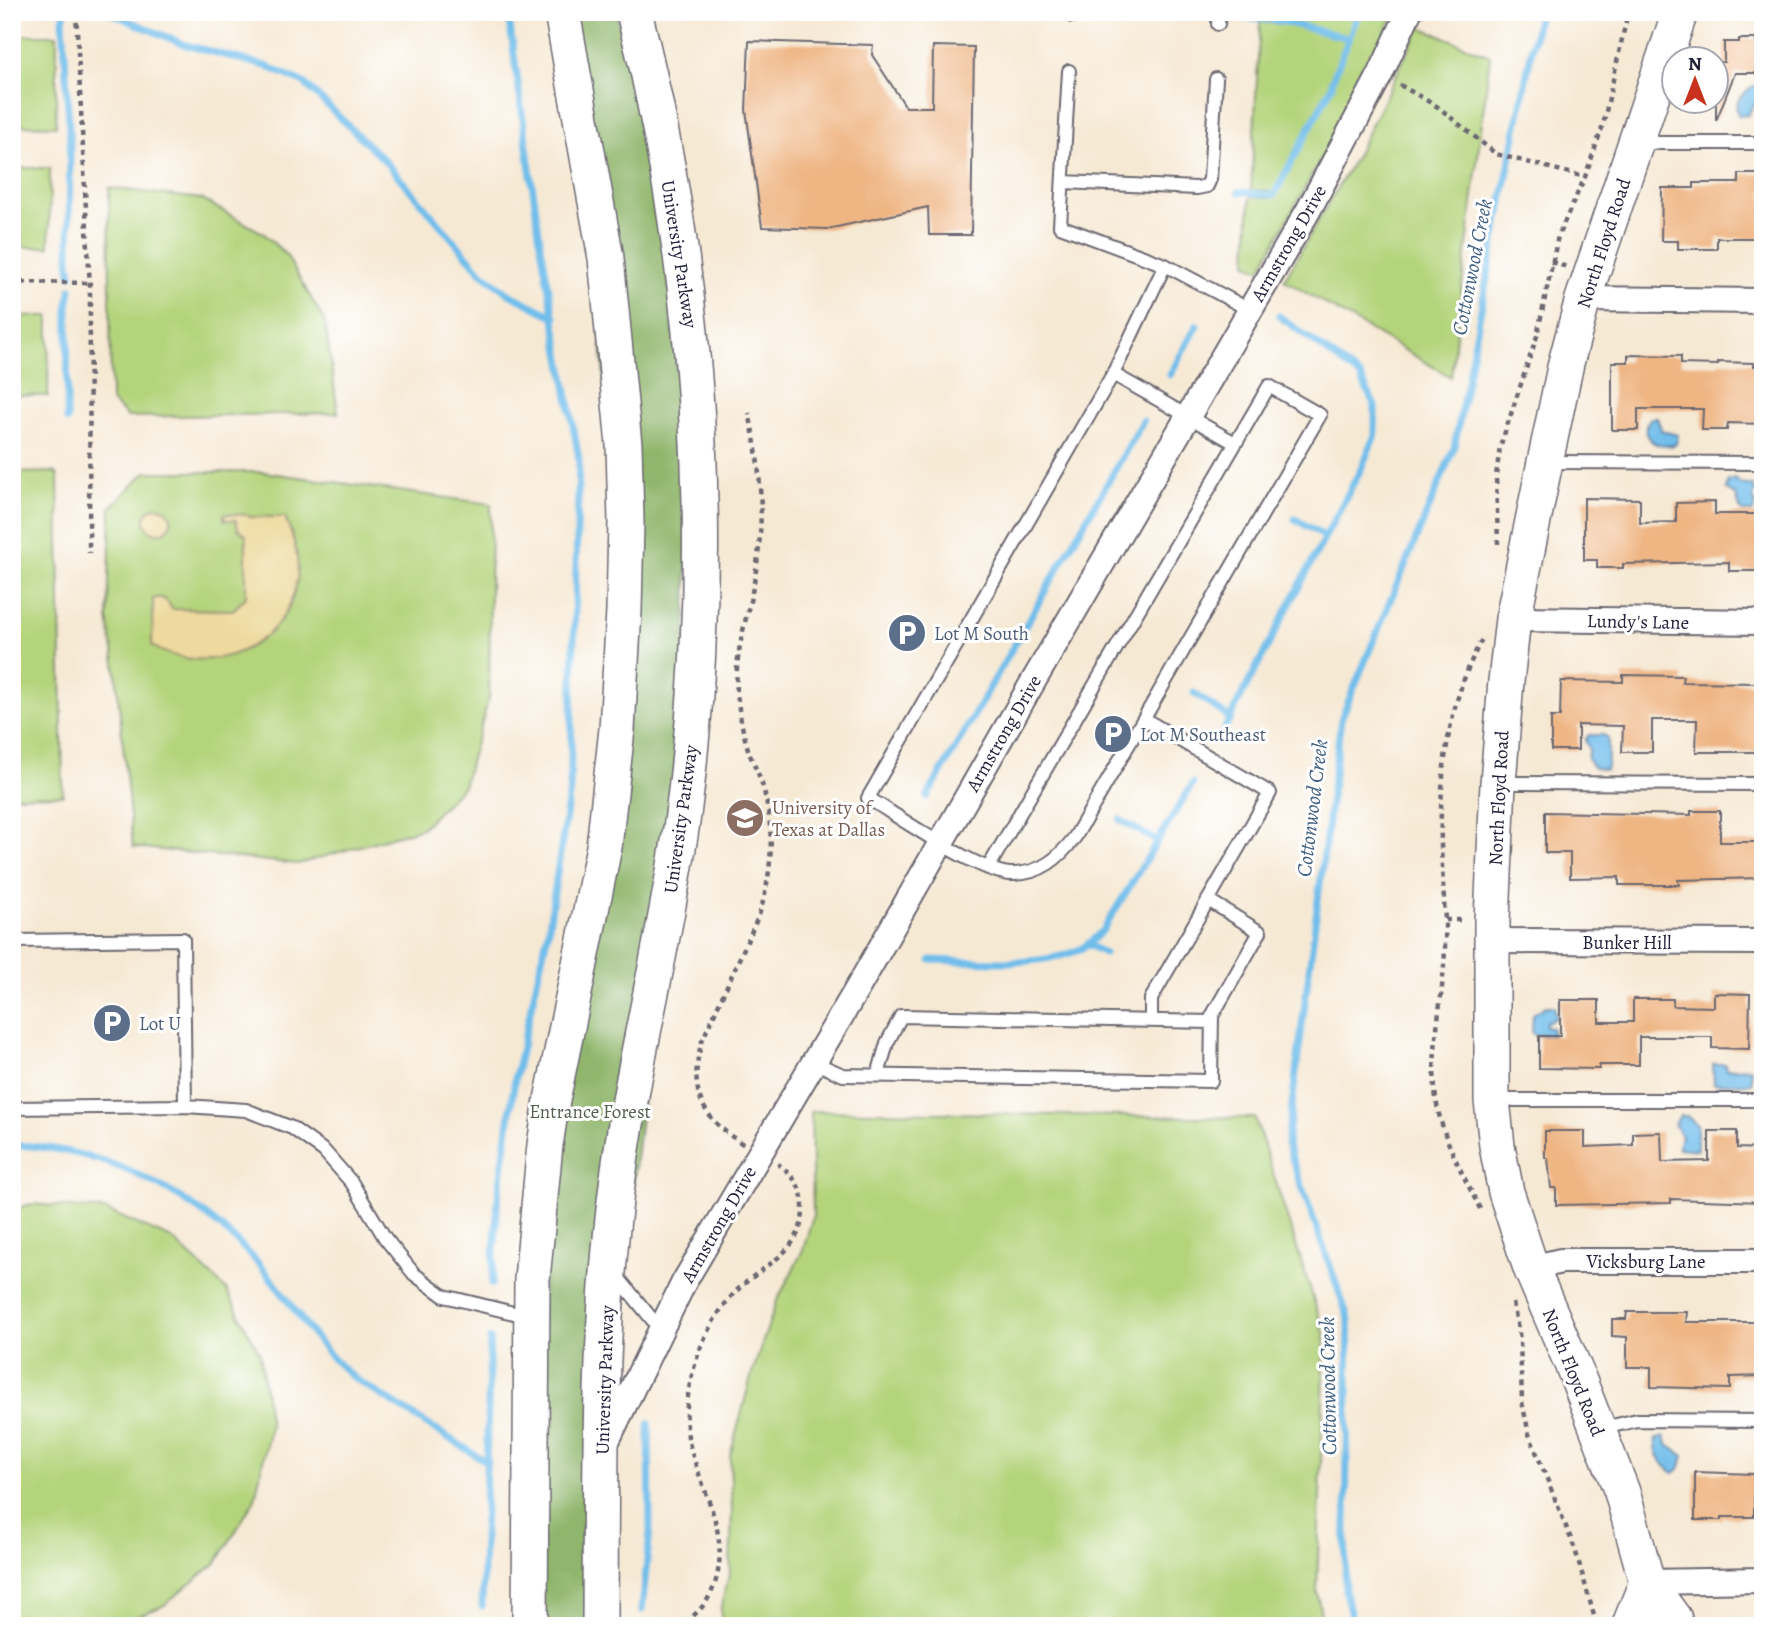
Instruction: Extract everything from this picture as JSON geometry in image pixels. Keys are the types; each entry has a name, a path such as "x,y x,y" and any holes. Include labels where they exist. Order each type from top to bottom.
{"street":[{"path":"530,1626 532,1279 549,1115 604,847 617,729 624,611 624,445 606,258 562,12"},
{"name":"University Parkway","path":"600,1626 601,1456 609,1267 625,1122 659,953 682,817 695,704 699,585 699,440 684,263 634,12"},
{"name":"Armstrong Drive","path":"601,1456 690,1271 1308,211 1380,75 1409,12"},
{"name":"North Floyd Road","path":"1675,1626 1674,1619 1647,1582 1622,1492 1531,1268 1506,1192 1492,1100 1482,931 1513,619 1577,284 1636,143 1680,12"},
{"path":"1577,284 1763,301"},
{"name":"Lundy's Lane","path":"1513,619 1763,622"},
{"name":"Bunker Hill","path":"1482,931 1763,942"},
{"name":"Vicksburg Lane","path":"1531,1268 1562,1261 1763,1261"},
{"path":"1631,1626 1647,1582 1763,1580"}],"lane":[{"path":"1069,71 1060,226 1165,265 1250,310"},
{"path":"1064,182 1197,188 1207,186 1210,179 1216,79"},
{"path":"1636,143 1763,143"},
{"path":"988,868 1269,386 1320,415 1075,837 1062,854 1040,869 1011,874 988,868 868,798 1113,374 1165,265"},
{"path":"1113,374 1235,443"},
{"path":"1545,462 1763,463"},
{"path":"1144,719 1270,793 1152,999 1151,1020"},
{"path":"1498,783 1763,784"},
{"path":"813,1062 843,1075 1211,1081 1212,1016 1260,932 1208,901"},
{"path":"12,941 183,939 186,1106"},
{"path":"878,1075 887,1043 901,1016 1212,1022"},
{"path":"1492,1100 1763,1100"},
{"path":"12,1108 186,1106 246,1110 292,1128 324,1151 352,1183 385,1238 414,1274 444,1296 531,1317"},
{"path":"609,1267 660,1329"},
{"path":"1598,1429 1637,1420 1763,1421"}],"path":[{"path":"76,13 90,282 89,553"},
{"path":"1380,75 1438,107 1496,154 1585,177"},
{"path":"1551,262 1577,284"},
{"path":"12,282 90,282"},
{"path":"748,1147 721,1130 708,1114 700,1097 696,1078 702,1041 759,915 771,857 770,816 743,732 737,692 738,649 754,585 761,527 759,463 749,413"},
{"path":"1445,920 1482,931"},
{"path":"676,1626 689,1620 704,1606 713,1590 721,1554 713,1511 689,1440 688,1395 693,1369 702,1343 731,1297 747,1280 793,1245 801,1230 803,1198 787,1170 772,1159"}],"green space":[{"name":"Entrance Forest","path":"572,12 616,12 660,188 688,488 685,706 586,1626 539,1626 543,1288 563,1102 632,695"},
{"path":"1261,12 1395,12 1356,95 1260,270 1247,263 1250,196 1270,198 1270,191 1251,190 1260,22 1280,24 1280,18 1260,16"},
{"path":"1420,27 1490,56 1451,377 1284,280 1356,156"},
{"path":"12,35 57,35 56,126 12,125"},
{"path":"13,168 50,168 49,247 12,247"},
{"path":"109,188 201,199 263,233 286,255 325,322 338,413 128,417 111,401"},
{"path":"12,316 49,316 48,396 12,395"},
{"path":"54,472 58,475 63,795 12,796 12,473"},
{"path":"146,472 263,472 491,504 489,698 463,786 422,828 298,864 133,847 108,618 111,507"},
{"path":"811,1111 1255,1118 1325,1335 1317,1592 1323,1626 721,1626 721,1606 730,1571 730,1456 751,1377 776,1303 803,1250 813,1216"},
{"path":"32,1204 105,1210 172,1239 226,1289 260,1354 270,1427 255,1499 217,1562 163,1606 113,1626 12,1626 12,1209"}],"sand":[{"path":"158,507 167,511 171,520 167,529 158,533 149,529 145,520 149,511"},
{"path":"224,514 285,517 294,540 298,563 297,580 290,603 278,623 262,639 242,651 220,658 174,656 152,646 153,599 165,600 172,609 233,610 246,597 246,535 238,529 236,520 224,520"}],"water":[{"path":"1753,86 1763,86 1763,102 1754,104 1748,115 1739,116 1737,103"},
{"path":"1651,418 1657,418 1662,431 1678,435 1676,444 1656,444 1647,436 1647,425"},
{"path":"1735,479 1741,484 1753,486 1753,499 1756,503 1753,512 1743,512 1736,495 1726,490 1728,481"},
{"path":"1589,735 1604,735 1608,738 1606,770 1593,767 1587,758 1589,749 1585,740"},
{"path":"1546,1006 1554,1006 1556,1018 1546,1022 1546,1026 1552,1028 1552,1035 1534,1035 1533,1014"},
{"path":"1713,1064 1725,1064 1726,1069 1751,1068 1752,1083 1714,1084"},
{"path":"1680,1116 1687,1116 1697,1125 1697,1150 1678,1148 1681,1136 1674,1124"},
{"path":"1664,1436 1668,1445 1684,1456 1679,1469 1674,1473 1663,1463 1656,1449 1656,1439"}],"building":[{"path":"1739,39 1756,39 1756,43 1763,43 1763,67 1757,67 1757,73 1735,73 1730,86 1730,46 1724,46 1724,42 1739,42"},
{"path":"749,41 873,45 872,55 906,107 932,107 933,46 974,47 971,235 929,235 928,207 828,229 762,227 746,110"},
{"path":"1739,174 1763,174 1763,238 1717,238 1717,249 1678,249 1678,241 1661,241 1662,188 1694,188 1694,183 1739,183"},
{"path":"1628,355 1681,356 1681,364 1718,365 1718,362 1754,363 1754,366 1763,366 1763,424 1728,423 1727,430 1702,430 1703,409 1638,409 1638,430 1612,430 1612,362 1628,362"},
{"path":"1584,498 1640,499 1640,523 1676,522 1676,503 1715,502 1715,514 1763,514 1763,571 1729,571 1729,562 1623,564 1623,568 1597,568 1597,560 1584,560"},
{"path":"1623,675 1683,676 1682,682 1759,683 1758,752 1696,752 1697,720 1652,720 1652,752 1622,752 1623,726 1578,725 1578,750 1551,750 1551,717 1560,717 1561,681 1623,682"},
{"path":"1691,811 1720,811 1720,842 1763,842 1763,878 1678,880 1679,885 1619,885 1619,877 1570,878 1570,853 1545,853 1545,812 1691,815"},
{"path":"1714,993 1750,994 1749,1049 1712,1048 1712,1037 1639,1037 1639,1065 1599,1065 1599,1069 1539,1068 1539,1036 1560,1036 1560,1000 1599,1000 1599,1022 1633,1022 1633,999 1673,999 1673,1006 1714,1007"},
{"path":"1545,1131 1585,1131 1585,1147 1633,1145 1633,1133 1661,1132 1662,1162 1709,1161 1709,1131 1737,1131 1737,1148 1763,1149 1763,1202 1671,1199 1671,1203 1556,1205 1556,1188 1551,1188 1548,1158 1545,1158"},
{"path":"1627,1312 1687,1312 1686,1322 1763,1322 1763,1376 1730,1377 1730,1389 1651,1387 1651,1367 1627,1367 1627,1337 1612,1336 1612,1319 1626,1319"},
{"path":"1695,1472 1754,1474 1754,1517 1695,1520"}],"waterway":[{"path":"65,12 63,20 70,144 71,275"},
{"path":"108,12 186,45 266,66 304,83 384,160 482,273 509,294 555,317"},
{"path":"492,1284 498,1198 515,1078 548,932 570,789 579,459 540,240 508,12"},
{"path":"1251,193 1274,195 1332,86 1359,12"},
{"name":"Cottonwood Creek","path":"1353,1626 1345,1590 1349,1320 1287,1144 1341,719 1454,448 1539,12"},
{"path":"1247,18 1254,19"},
{"path":"1260,19 1280,21 1349,38"},
{"path":"1239,192 1245,192"},
{"path":"67,420 68,305 71,289"},
{"path":"1221,735 1362,467 1375,435 1375,406 1360,376 1279,316"},
{"path":"1170,375 1197,325"},
{"path":"927,797 1143,421"},
{"path":"1295,519 1324,536"},
{"path":"1194,693 1231,719"},
{"path":"931,960 1030,961 1067,954 1085,946 1103,930 1193,783"},
{"path":"1120,820 1157,841"},
{"path":"1087,944 1104,953"},
{"path":"12,1145 50,1148 87,1156 158,1184 190,1204 248,1253 273,1281 317,1340 347,1372 487,1462"},
{"path":"482,1606 490,1339"},
{"path":"642,1610 650,1531 649,1424"}],"place":[{"name":"Lot M South","path":"907,633"},
{"name":"Lot M Southeast","path":"1113,734"},
{"name":"University of Texas at Dallas","path":"745,818"},
{"name":"Lot U","path":"112,1023"}]}
